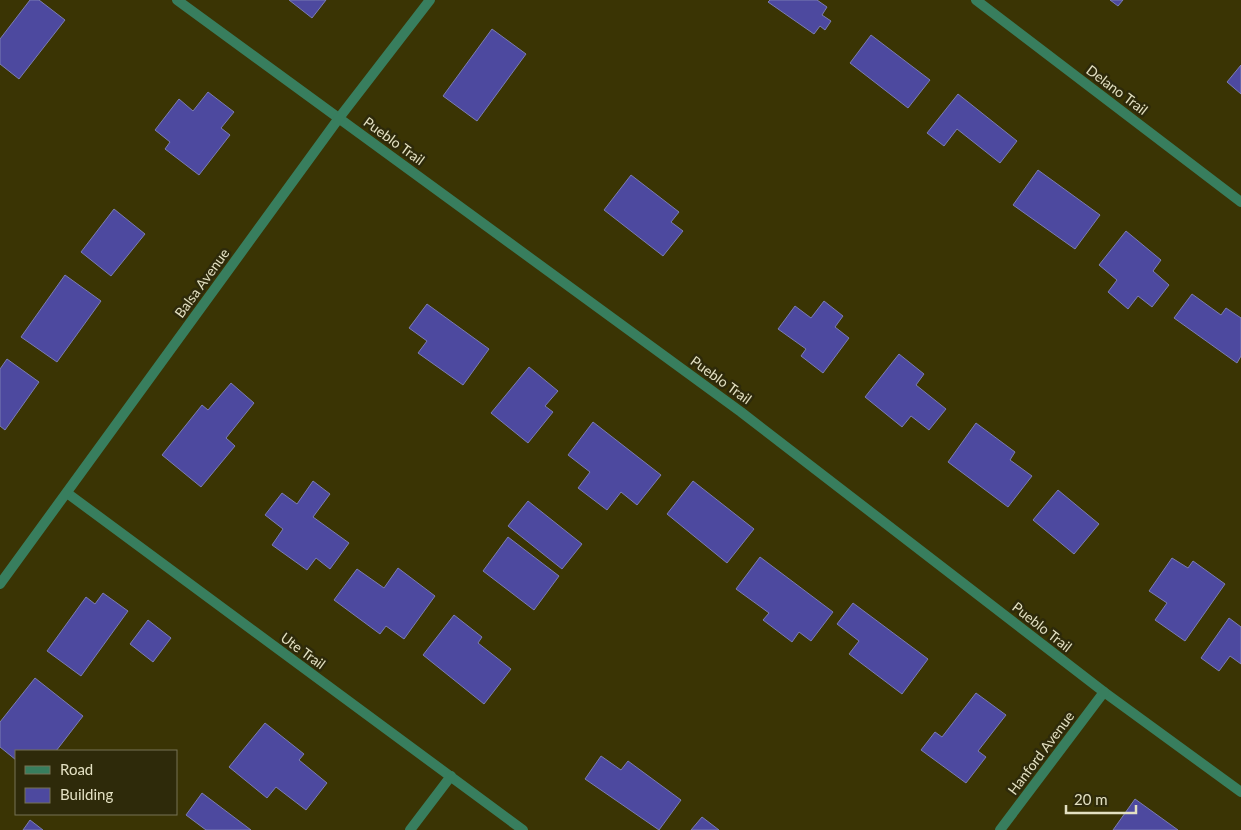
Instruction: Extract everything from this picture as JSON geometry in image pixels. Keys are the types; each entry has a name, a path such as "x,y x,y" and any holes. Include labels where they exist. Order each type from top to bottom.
{"street":[{"name":"Pueblo Trail","path":"177,0 741,412 1104,692 1241,792"},
{"name":"Balsa Avenue","path":"0,584 339,118 430,0"},
{"name":"Delano Trail","path":"976,0 1241,202"},
{"name":"Ute Trail","path":"67,493 524,830"},
{"name":"Hanford Avenue","path":"1000,830 1104,692"},
{"path":"410,830 451,776"}],"building":[{"path":"30,0 39,0 65,20 19,79 0,64 0,39"},
{"path":"289,0 326,0 312,18"},
{"path":"770,0 817,0 827,7 822,15 831,21 825,30 820,26 814,34 768,2"},
{"path":"1110,0 1123,0 1118,6"},
{"path":"492,29 526,54 477,121 443,96"},
{"path":"871,35 930,80 908,108 850,63"},
{"path":"1241,65 1241,94 1227,82"},
{"path":"208,92 234,112 221,128 230,135 199,175 165,149 170,142 155,130 179,99 193,111"},
{"path":"958,94 1017,141 1000,163 957,129 944,146 927,133"},
{"path":"1038,170 1100,215 1075,249 1013,205"},
{"path":"631,175 679,212 671,222 683,231 663,256 604,210"},
{"path":"114,209 145,234 111,276 81,252"},
{"path":"1126,231 1161,260 1153,271 1169,285 1152,307 1138,296 1128,309 1108,292 1117,280 1099,265"},
{"path":"65,275 101,301 57,362 21,337"},
{"path":"1192,294 1221,315 1226,308 1241,318 1241,356 1237,363 1174,318"},
{"path":"824,301 843,316 835,327 849,338 823,373 801,356 806,349 778,329 795,306 811,318"},
{"path":"427,304 489,349 463,385 418,353 427,341 409,328"},
{"path":"899,354 924,374 916,385 946,409 929,430 911,416 902,427 865,397"},
{"path":"7,359 39,382 5,430 0,426 0,369"},
{"path":"529,367 558,391 545,406 553,412 528,443 491,413"},
{"path":"231,383 254,403 226,438 235,446 201,487 162,455 202,405 208,410"},
{"path":"593,422 661,475 637,505 621,492 607,510 578,488 590,472 568,455"},
{"path":"976,423 1015,452 1010,460 1032,476 1008,507 948,462"},
{"path":"313,481 330,494 313,517 349,543 330,569 316,558 307,570 272,545 283,529 265,515 282,493 297,504"},
{"path":"693,481 754,529 727,563 667,514"},
{"path":"1058,490 1099,524 1074,554 1033,520"},
{"path":"528,501 582,544 562,569 508,526"},
{"path":"508,537 559,576 534,610 483,571"},
{"path":"760,557 833,612 811,641 799,632 792,642 763,620 769,613 736,589"},
{"path":"1172,558 1188,568 1193,561 1225,584 1185,641 1155,620 1167,603 1149,591"},
{"path":"398,568 435,596 404,639 386,626 380,634 334,600 357,569 384,588"},
{"path":"103,593 128,611 81,676 47,651 86,597 95,604"},
{"path":"853,603 928,659 902,694 849,654 859,641 837,624"},
{"path":"454,615 482,637 478,643 511,669 484,704 423,655"},
{"path":"1229,618 1241,627 1241,664 1230,656 1219,671 1201,658"},
{"path":"148,620 171,638 153,662 130,644"},
{"path":"35,678 83,716 57,750 15,750 15,759 0,747 0,722"},
{"path":"976,693 1006,715 978,751 986,757 966,783 921,750 935,732 942,737"},
{"path":"265,723 304,754 299,760 327,783 306,810 276,787 267,798 229,767"},
{"path":"601,756 621,770 628,761 681,800 659,830 585,779"},
{"path":"202,793 251,830 206,830 186,815"},
{"path":"1135,799 1178,830 1113,830"},
{"path":"702,817 719,830 691,830"},
{"path":"30,820 43,830 23,830"}]}
